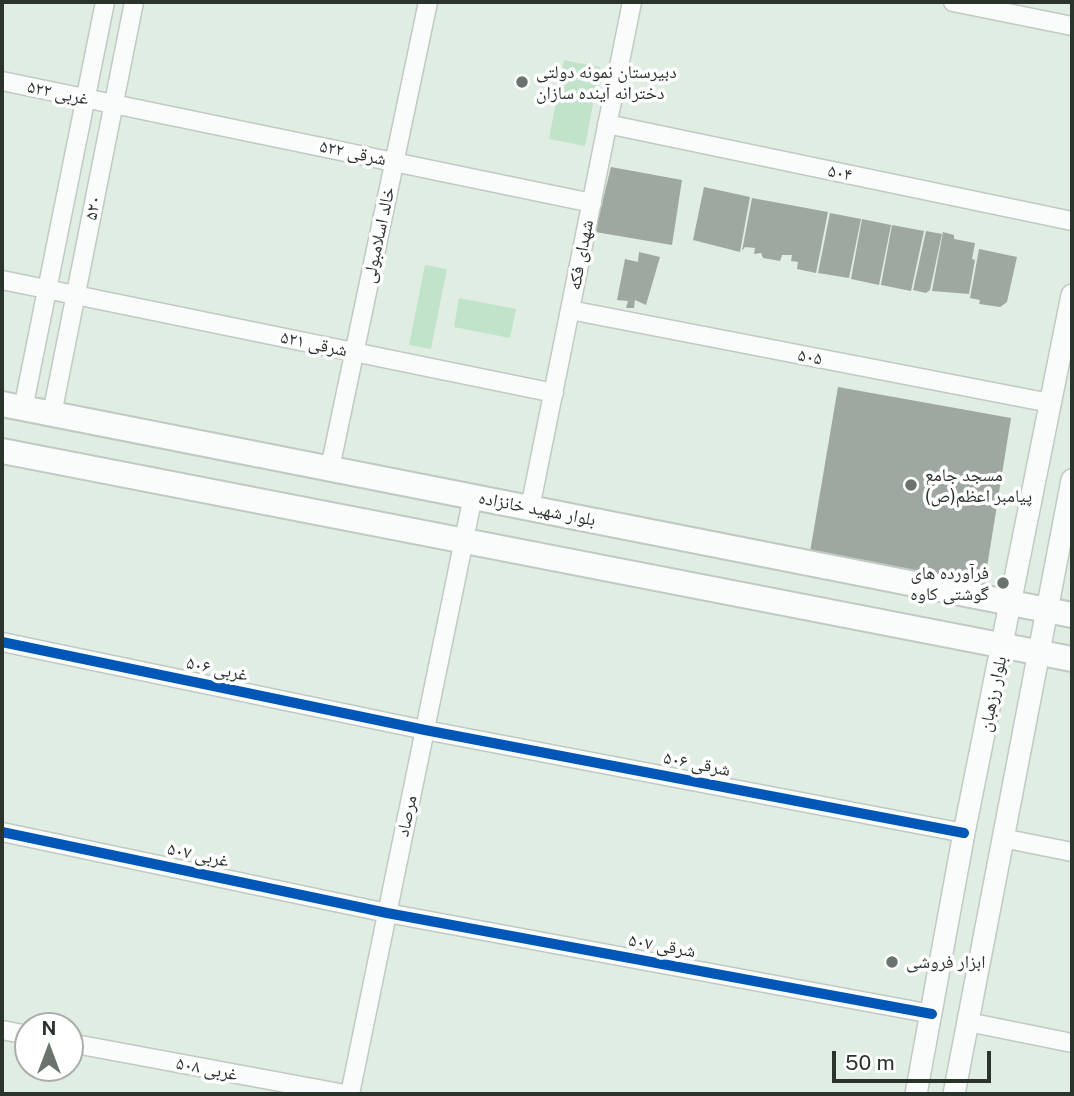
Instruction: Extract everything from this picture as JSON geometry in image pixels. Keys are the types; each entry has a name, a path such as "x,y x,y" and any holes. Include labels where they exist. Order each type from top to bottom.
{"main road":[{"name":"بلوار شهید خانزاده","path":"13,407 1072,615"},
{"path":"2,451 1072,659"}],"street":[{"name":"۵۲۰","path":"13,407 47,289 105,2"},
{"name":"۵۲۰","path":"51,414 134,2"},
{"name":"خالد اسلامبولی","path":"330,468 428,2"},
{"name":"شهدای فکه","path":"530,508 632,2"},
{"path":"953,2 1072,26"},
{"name":"۵۲۲ غربی","path":"2,81 113,104"},
{"name":"۵۲۲ شرقی","path":"113,104 592,203"},
{"name":"۵۰۴","path":"607,124 1072,221"},
{"name":"۵۲۱ شرقی","path":"2,279 554,393"},
{"name":"بلوار رزهبان","path":"916,1094 964,833 1072,295"},
{"name":"۵۰۵","path":"570,310 1050,403"},
{"name":"بلوار رزهبان","path":"954,1094 1072,480"},
{"name":"مرصاد","path":"347,1094 473,496"},
{"name":"۵۰۶ غربی","path":"2,642 425,730"},
{"name":"۵۰۶ شرقی","path":"425,730 964,833"},
{"name":"۵۰۷ غربی","path":"2,832 387,913"},
{"path":"1002,838 1072,852"},
{"name":"۵۰۷ شرقی","path":"387,913 932,1014"},
{"path":"968,1022 1072,1043"},
{"name":"۵۰۸ غربی","path":"84,1046 347,1094"}],"green space":[{"path":"564,60 600,67 585,146 549,139"},
{"path":"425,265 447,269 431,349 409,345"},
{"path":"459,298 516,309 510,338 454,327"}],"building":[{"path":"611,167 682,180 672,245 595,232"},
{"path":"704,187 750,197 740,252 693,240"},
{"path":"752,198 828,212 816,273 797,269 798,262 791,261 792,255 782,255 780,261 763,258 761,253 754,254 755,248 745,247 742,251"},
{"path":"830,213 861,219 849,278 818,273"},
{"path":"862,219 891,225 879,285 851,279"},
{"path":"892,225 924,231 911,291 881,285"},
{"path":"926,231 942,234 930,290 926,293 913,290"},
{"path":"943,232 954,235 954,239 975,243 969,294 932,291"},
{"path":"979,249 1017,257 1007,302 1000,307 979,304 980,300 970,298"},
{"path":"639,252 660,257 646,305 635,300 634,308 626,308 628,301 617,300 625,259 638,262"},
{"name":"مسجد جامع پیامبر اعظم(ص)","path":"838,387 1011,418 984,586 810,552"}],"cycle path":[{"path":"2,642 425,730 964,833"},
{"path":"2,832 387,913 932,1014"}],"place":[{"name":"دبیرستان نمونه دولتی دخترانه آینده سازان","path":"522,82"},
{"name":"مسجد جامع پیامبر اعظم(ص)","path":"911,485"},
{"name":"فرآورده های گوشتی کاوه","path":"1003,583"},
{"name":"ابزار فروشی","path":"892,962"}]}
